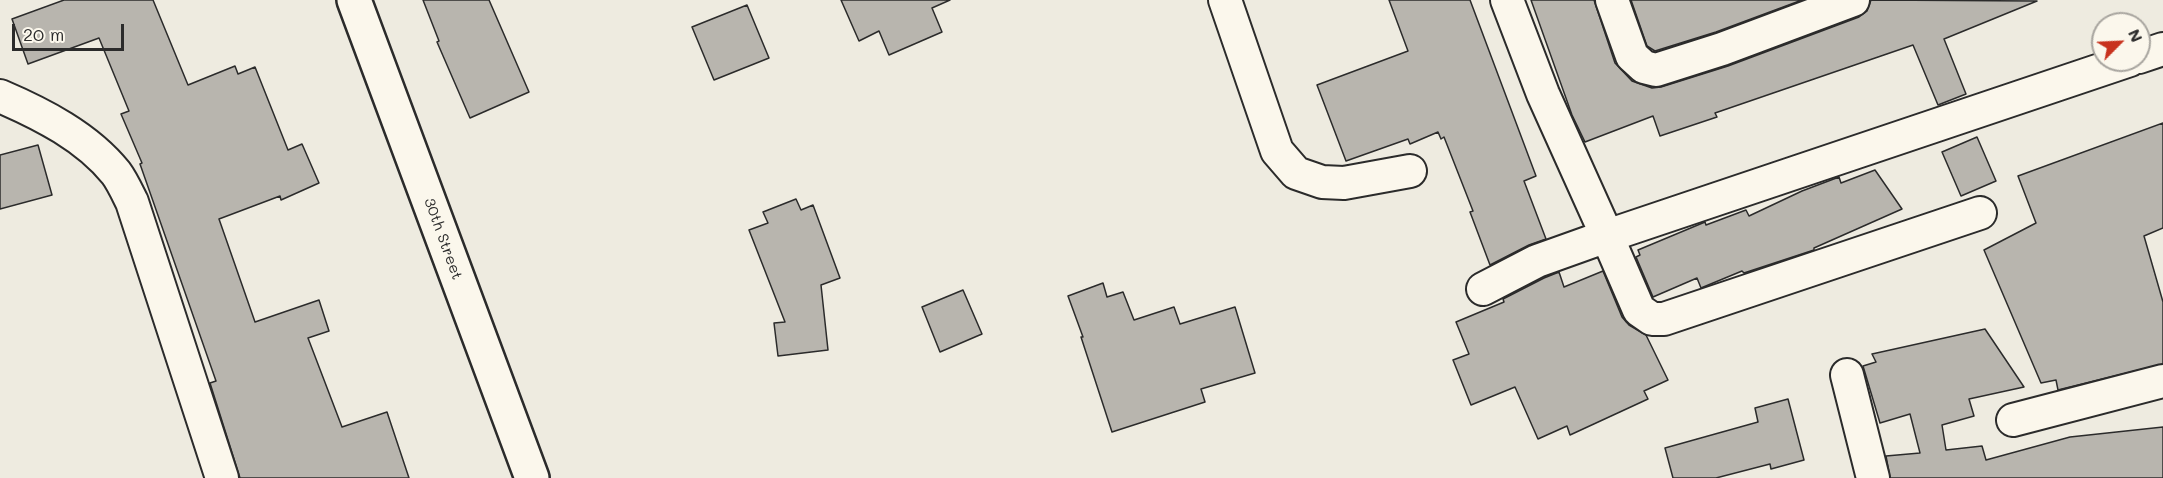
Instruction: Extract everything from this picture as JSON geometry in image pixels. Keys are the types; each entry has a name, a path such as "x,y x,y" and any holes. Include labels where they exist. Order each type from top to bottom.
{"main road":[{"name":"30th Street","path":"354,0 532,478"}],"street":[{"path":"1225,0 1277,151 1296,173 1322,182 1344,183 1410,171"},
{"path":"1507,0 1543,94 1639,310 1652,319 1664,319 1980,213"},
{"path":"1612,0 1632,56 1644,67 1656,70 1722,49 1853,0"},
{"path":"1483,290 1537,261 1607,236 2094,72"},
{"path":"0,96 38,112 66,130 94,151 116,174 132,202 222,478"},
{"path":"1847,375 1874,478"},
{"path":"2013,420 2163,381"}],"building":[{"path":"64,0 153,0 188,85 235,66 238,74 255,67 288,150 302,144 319,183 281,200 280,196 219,219 255,322 319,300 329,331 308,338 342,427 387,412 409,478 240,478 210,383 216,381 140,164 142,163 121,114 129,111 99,38 28,64 12,19"},
{"path":"423,0 489,0 529,92 470,118 437,42 439,41"},
{"path":"841,0 950,0 932,8 942,32 889,55 879,31 859,41"},
{"path":"1389,0 1470,0 1536,176 1524,181 1546,239 1490,265 1470,212 1473,211 1444,137 1441,139 1438,132 1410,144 1408,139 1346,161 1317,85 1408,51"},
{"path":"1531,0 1594,0 1615,63 1632,81 1652,88 1728,66 1859,17 1867,11 1871,0 2037,1 1944,39 1966,94 1938,105 1913,45 1715,113 1717,117 1660,136 1653,116 1585,142 1572,115"},
{"path":"1631,0 1802,0 1716,32 1655,51 1647,46"},
{"path":"747,5 769,58 714,80 692,27"},
{"path":"2163,123 2163,228 2144,236 2163,302 2163,364 2058,390 2056,380 2041,383 1984,250 2036,223 2018,176"},
{"path":"1977,137 1996,181 1961,196 1942,152"},
{"path":"38,145 52,195 0,209 0,155"},
{"path":"1875,170 1902,209 1814,248 1814,250 1744,273 1742,271 1701,288 1697,278 1653,297 1636,257 1640,255 1638,250 1705,222 1706,225 1746,210 1749,216 1802,191 1839,177 1841,183"},
{"path":"796,199 801,210 813,205 840,278 821,285 828,350 778,356 774,323 785,322 749,230 768,223 763,212"},
{"path":"1603,271 1622,317 1629,325 1646,335 1668,380 1644,391 1648,399 1570,435 1567,426 1538,439 1515,387 1471,405 1453,360 1469,354 1456,322 1504,302 1503,299 1559,272 1564,287"},
{"path":"1103,283 1107,297 1123,292 1134,320 1174,307 1180,324 1235,307 1255,373 1201,389 1205,402 1112,432 1068,296"},
{"path":"963,290 982,334 940,352 922,307"},
{"path":"1985,329 2024,387 1969,399 1974,416 1942,425 1946,450 1982,446 1986,460 2070,437 2163,427 2163,478 1890,478 1886,456 1920,453 1910,414 1880,423 1863,366 1876,362 1872,354"},
{"path":"1788,399 1804,460 1771,469 1770,464 1716,478 1673,478 1665,448 1758,422 1755,408"}]}
